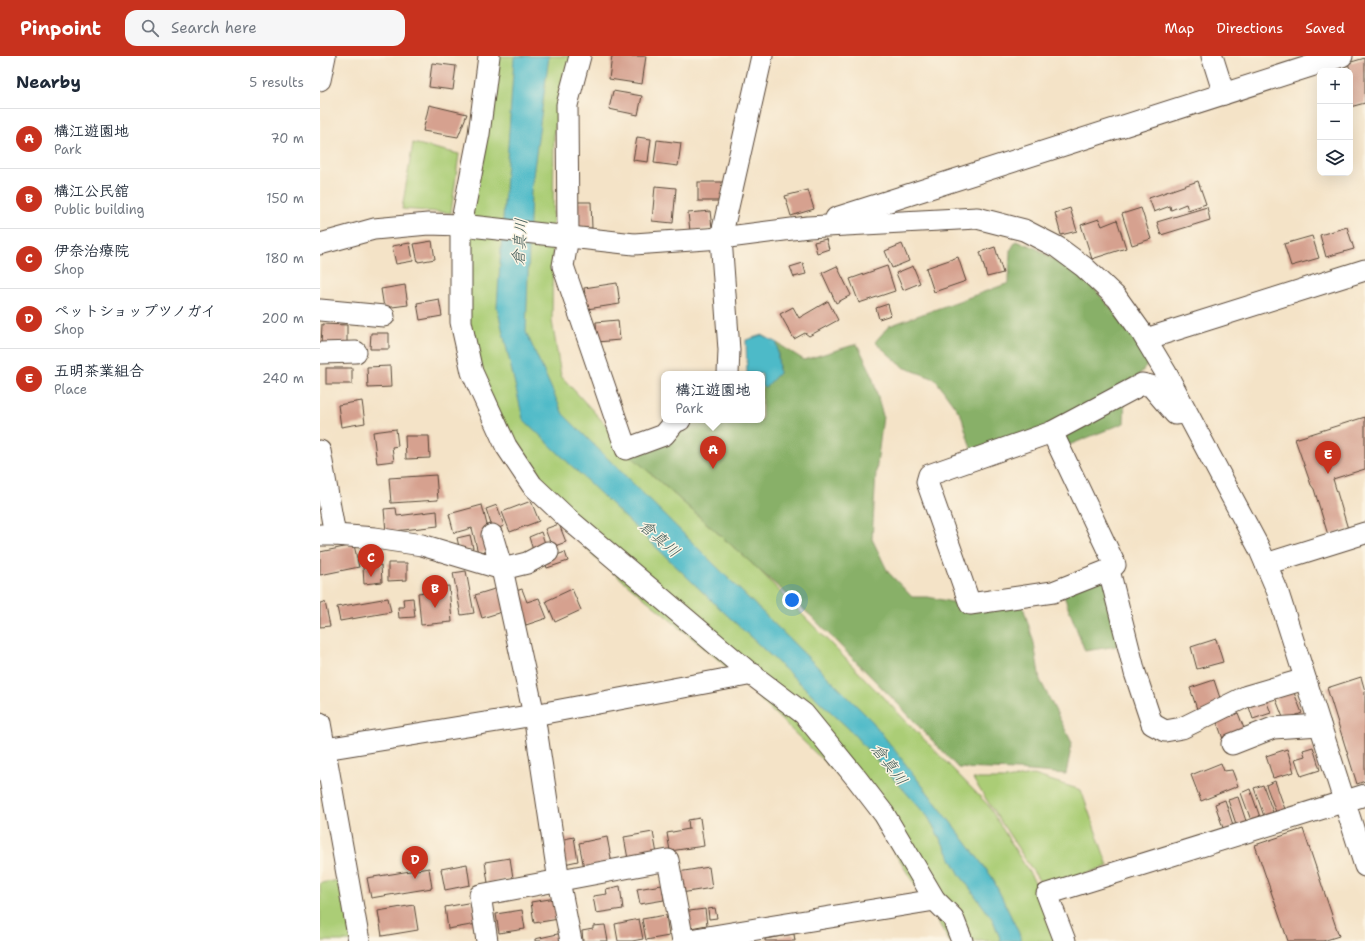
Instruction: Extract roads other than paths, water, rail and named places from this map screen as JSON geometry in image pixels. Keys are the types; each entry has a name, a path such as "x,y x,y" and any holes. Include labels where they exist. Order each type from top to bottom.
{"street":[{"path":"320,80 325,56"},
{"path":"489,56 466,225 461,322 472,372 506,446 532,485 567,518 752,674 804,714 884,814 935,900 952,918 962,941"},
{"path":"580,56 567,105 562,237 563,266 626,449 664,435 675,423"},
{"path":"728,371 729,350 721,238 762,56"},
{"path":"1212,56 1224,94"},
{"path":"808,227 1342,56"},
{"path":"320,244 374,229 428,224 466,225 634,244 721,238 808,227 977,218 1024,230 1057,247 1084,267 1117,298 1146,339 1166,373 1259,548 1277,590 1365,866"},
{"path":"1146,339 1365,270"},
{"path":"320,310 384,316"},
{"path":"320,353 356,352"},
{"path":"1052,432 1115,566 1110,570 1053,592 970,604 927,482 929,475 1052,432 1142,384 1151,386 1175,414 1187,412"},
{"path":"320,451 328,535 375,538 422,545 502,568 527,563 548,552"},
{"path":"1266,564 1365,533"},
{"path":"492,536 502,568 534,715 559,880 571,941"},
{"path":"1110,570 1135,673 1152,724 1165,731 1182,728 1247,696 1305,679"},
{"path":"325,749 534,715 752,674"},
{"path":"320,723 359,941"},
{"path":"1232,744 1274,728 1320,725"},
{"path":"1065,941 1047,894 1365,795"},
{"path":"487,941 480,895 668,860 683,941 749,936 935,900"}],"water":[{"name":"倉真川","path":"515,56 549,56 531,191 526,332 563,414 872,721 992,877 1022,941 1001,941 993,920 960,875 928,817 848,728 713,602 523,419 497,307"},
{"path":"762,335 777,343 779,373 766,387 765,371 747,371 746,340"}],"place":[{"name":"構江遊園地","path":"713,469"},
{"name":"五明茶業組合","path":"1328,474"},
{"name":"伊奈治療院","path":"371,577"},
{"name":"構江公民舘","path":"435,608"},
{"name":"ペットショップツノガイ","path":"415,879"}]}
